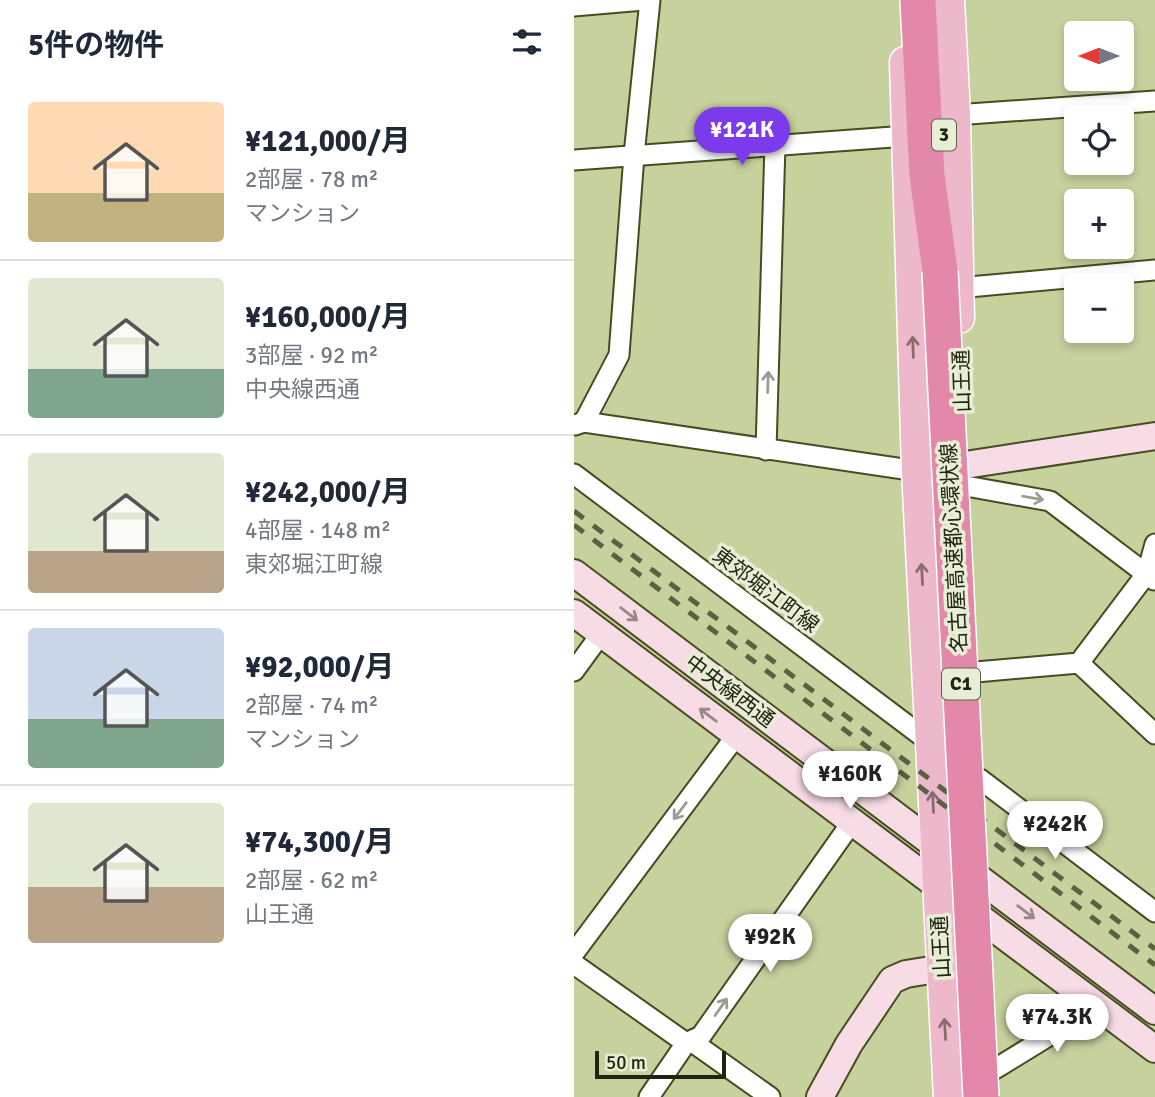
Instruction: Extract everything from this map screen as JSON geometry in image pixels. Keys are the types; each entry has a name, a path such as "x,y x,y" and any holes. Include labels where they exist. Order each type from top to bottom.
{"highway":[{"name":"名古屋高速都心環状線","path":"918,0 927,175 949,279 990,1088"},
{"name":"3","path":"942,0 949,279"}],"main road":[{"name":"山王通","path":"903,0 918,471 949,1097"},
{"name":"山王通","path":"949,0 954,115 949,279 966,475 980,779 988,884 990,1088"}],"street":[{"path":"574,6 644,0"},
{"path":"650,0 634,155 620,355 579,424 918,471"},
{"path":"954,115 1155,101"},
{"path":"574,160 907,136"},
{"path":"766,450 775,144"},
{"path":"949,279 1155,270"},
{"path":"966,475 1155,436"},
{"name":"東郊堀江町線","path":"574,474 931,743"},
{"path":"966,475 1050,501 1151,577"},
{"path":"976,672 1079,663 1151,577 1155,544"},
{"name":"中央線西通","path":"574,573 1155,1011"},
{"name":"中央線西通","path":"574,613 1155,1049"},
{"path":"574,671 601,634"},
{"path":"1079,663 1155,734"},
{"path":"574,953 736,736"},
{"path":"980,779 1155,912"},
{"path":"649,1097 688,1042 701,1037 852,822"},
{"path":"574,964 770,1097"},
{"path":"820,1097 849,1044 892,980 906,974 943,968"},
{"path":"990,1088 1099,1005"}],"railway":[{"path":"574,511 1155,949"},
{"path":"574,525 1155,965"}]}
